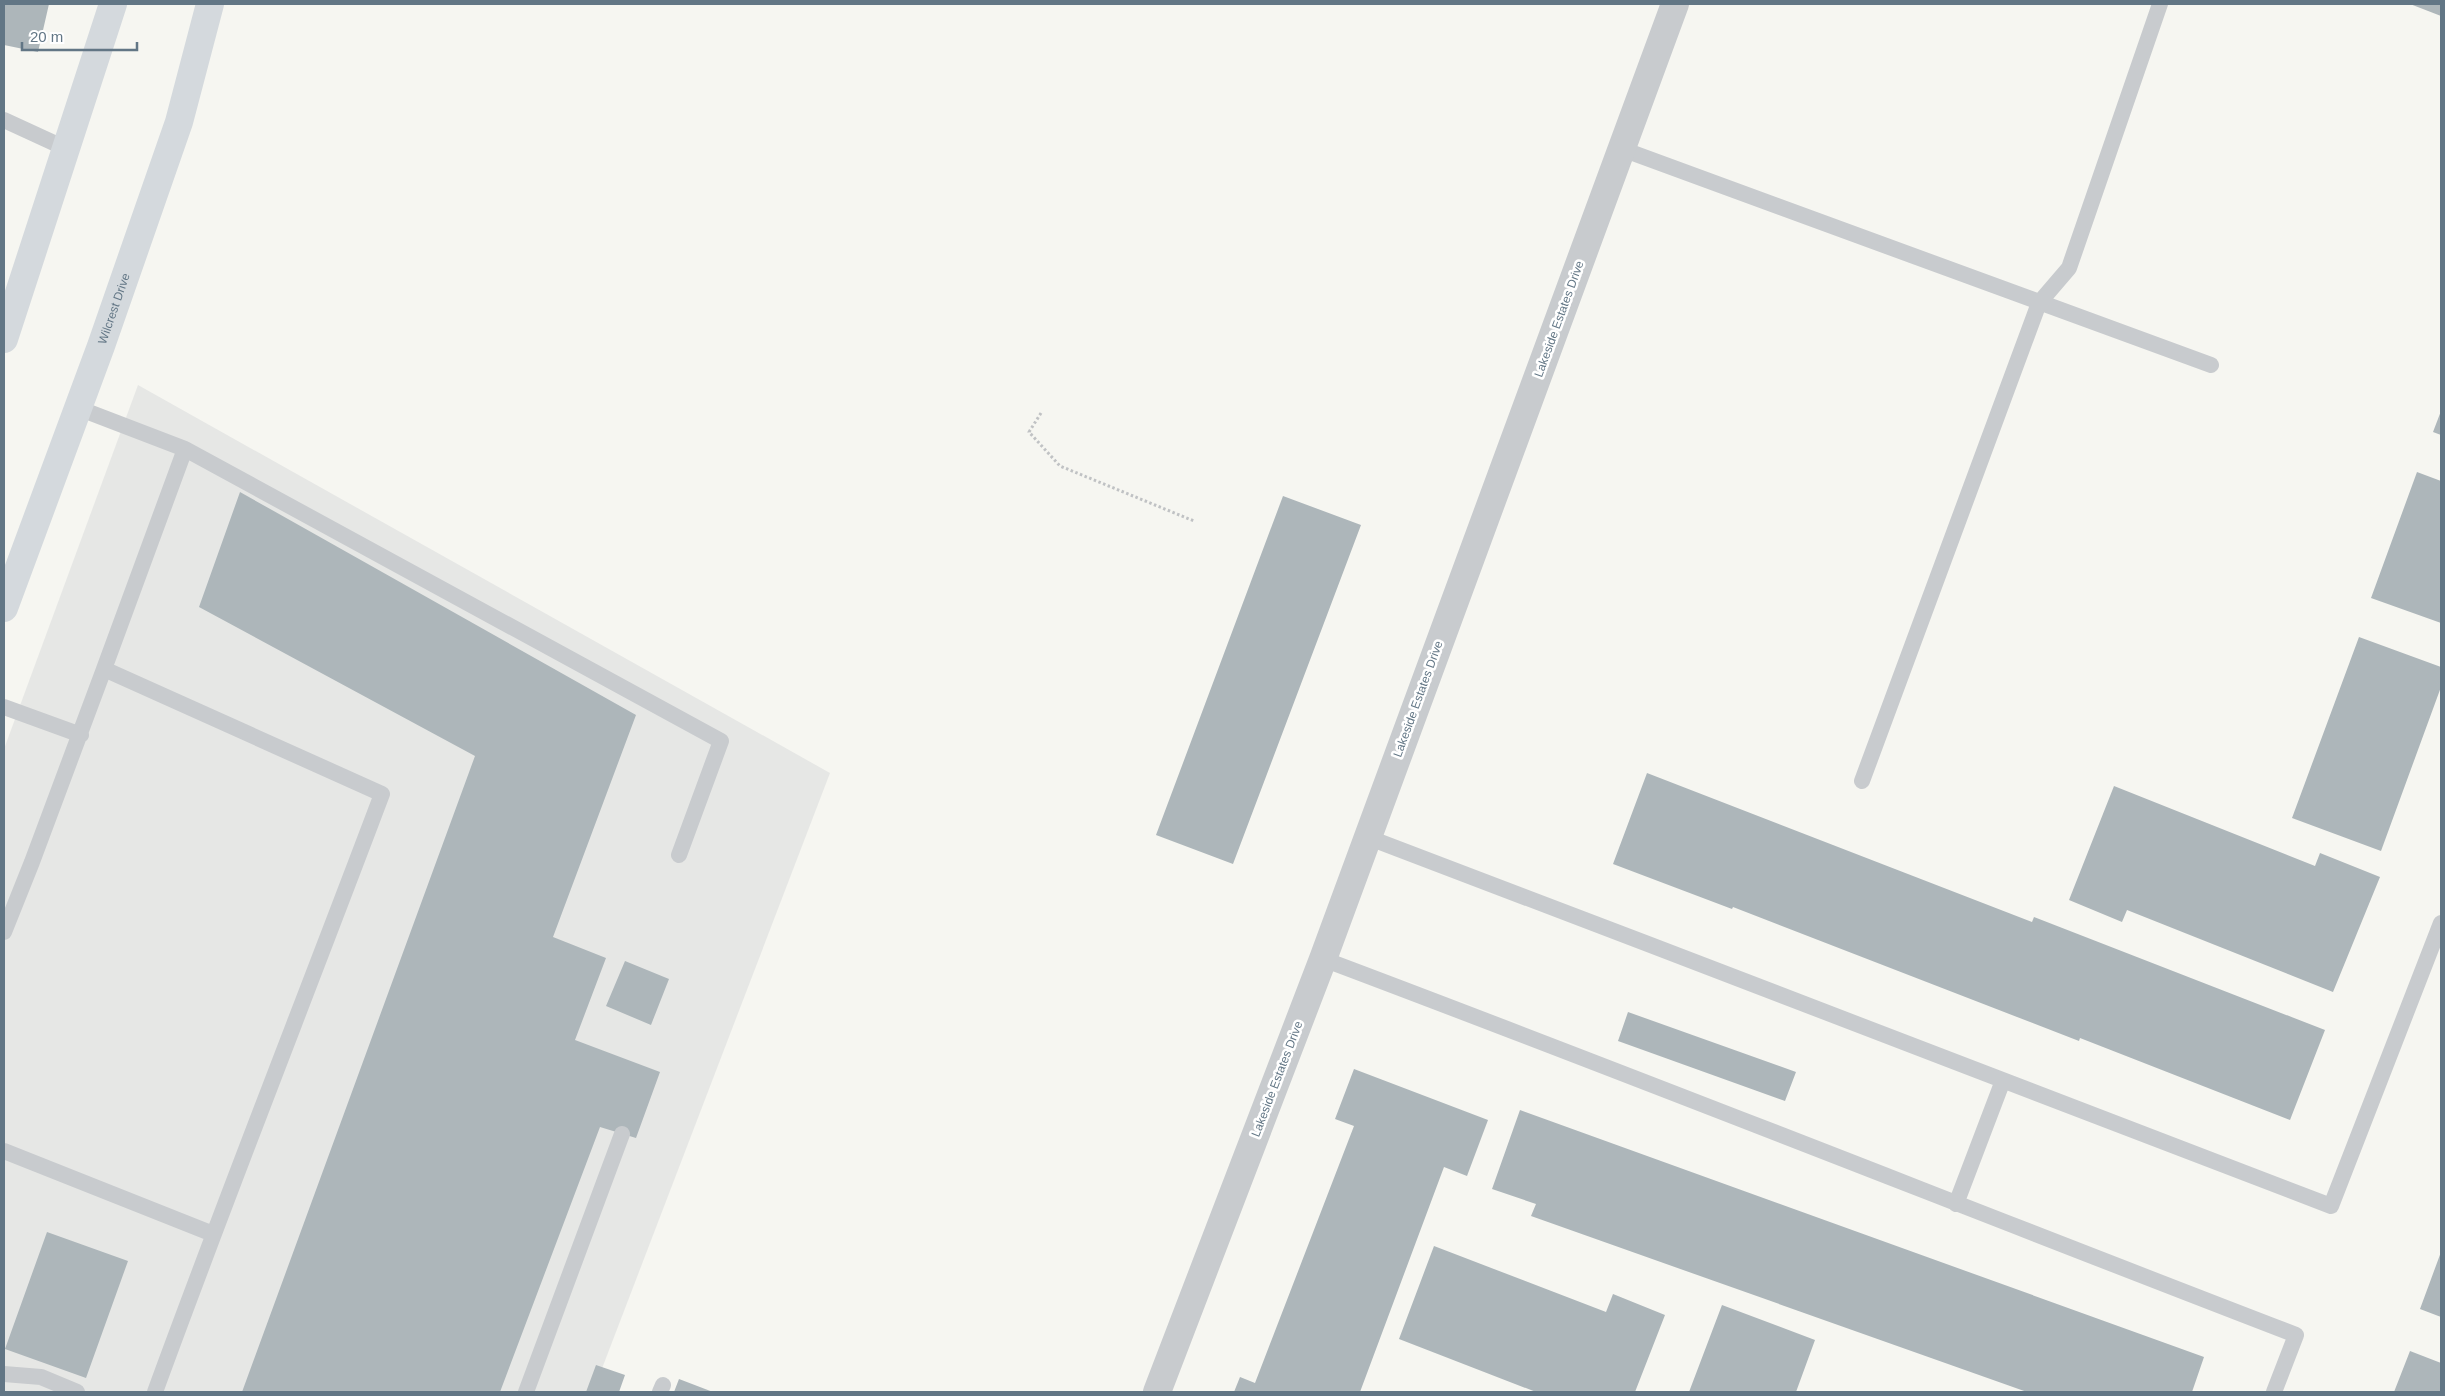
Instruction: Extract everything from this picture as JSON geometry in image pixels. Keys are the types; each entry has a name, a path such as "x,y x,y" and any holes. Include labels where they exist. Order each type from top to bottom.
{"main road":[{"path":"4,339 113,4"},
{"name":"Wilcrest Drive","path":"4,608 78,408 179,122 210,4"}],"street":[{"name":"Lakeside Estates Drive","path":"1157,1392 1323,958 1675,4"}],"lane":[{"path":"1862,781 2039,304 2069,268 2160,4"},
{"path":"4,120 67,149"},
{"path":"1622,149 2039,304 2211,365"},
{"path":"78,408 185,449 721,741 680,855"},
{"path":"4,932 81,735 185,449"},
{"path":"104,669 382,794 249,1145 213,1234 155,1392"},
{"path":"4,707 81,735"},
{"path":"1367,837 1630,936 2002,1083 2331,1206 2441,923"},
{"path":"1323,958 1581,1056 1956,1204 2296,1335 2274,1392"},
{"path":"1956,1204 2002,1083"},
{"path":"526,1392 622,1134"},
{"path":"4,1151 213,1234"},
{"path":"4,1374 41,1377 50,1387 77,1392"}],"path":[{"path":"1041,413 1029,432 1060,466 1194,521"}],"shaded area":[{"path":"138,385 830,773 593,1392 4,1392 4,749"}],"building":[{"path":"4,4 49,4 38,52 4,45"},
{"path":"2410,4 2441,4 2441,16"},
{"path":"2441,411 2441,435 2433,432"},
{"path":"2417,472 2441,481 2441,623 2371,598"},
{"path":"240,492 636,715 553,937 606,958 575,1040 660,1072 636,1138 600,1127 500,1392 242,1392 475,756 199,607"},
{"path":"1283,496 1361,525 1233,864 1156,835"},
{"path":"2359,637 2441,667 2441,687 2381,851 2292,818"},
{"path":"1647,773 2032,922 2034,917 2325,1030 2290,1120 2080,1038 2079,1041 1733,907 1732,909 1613,864"},
{"path":"2114,786 2315,866 2320,853 2380,877 2333,992 2127,910 2122,922 2069,900"},
{"path":"625,961 669,979 651,1025 606,1006"},
{"path":"1628,1012 1796,1072 1785,1101 1618,1041"},
{"path":"1354,1069 1488,1120 1467,1176 1444,1167 1360,1392 1234,1392 1240,1377 1255,1383 1354,1126 1335,1119"},
{"path":"1520,1110 2204,1357 2192,1392 2027,1392 1531,1216 1536,1204 1492,1189"},
{"path":"47,1232 128,1261 86,1378 5,1349"},
{"path":"1434,1246 1606,1312 1613,1294 1665,1315 1635,1392 1536,1392 1399,1339"},
{"path":"2441,1252 2441,1317 2420,1309"},
{"path":"1722,1305 1815,1340 1796,1392 1689,1392"},
{"path":"2410,1351 2441,1363 2441,1392 2394,1392"},
{"path":"596,1365 625,1375 619,1392 586,1392"},
{"path":"679,1379 713,1392 674,1392"}]}
